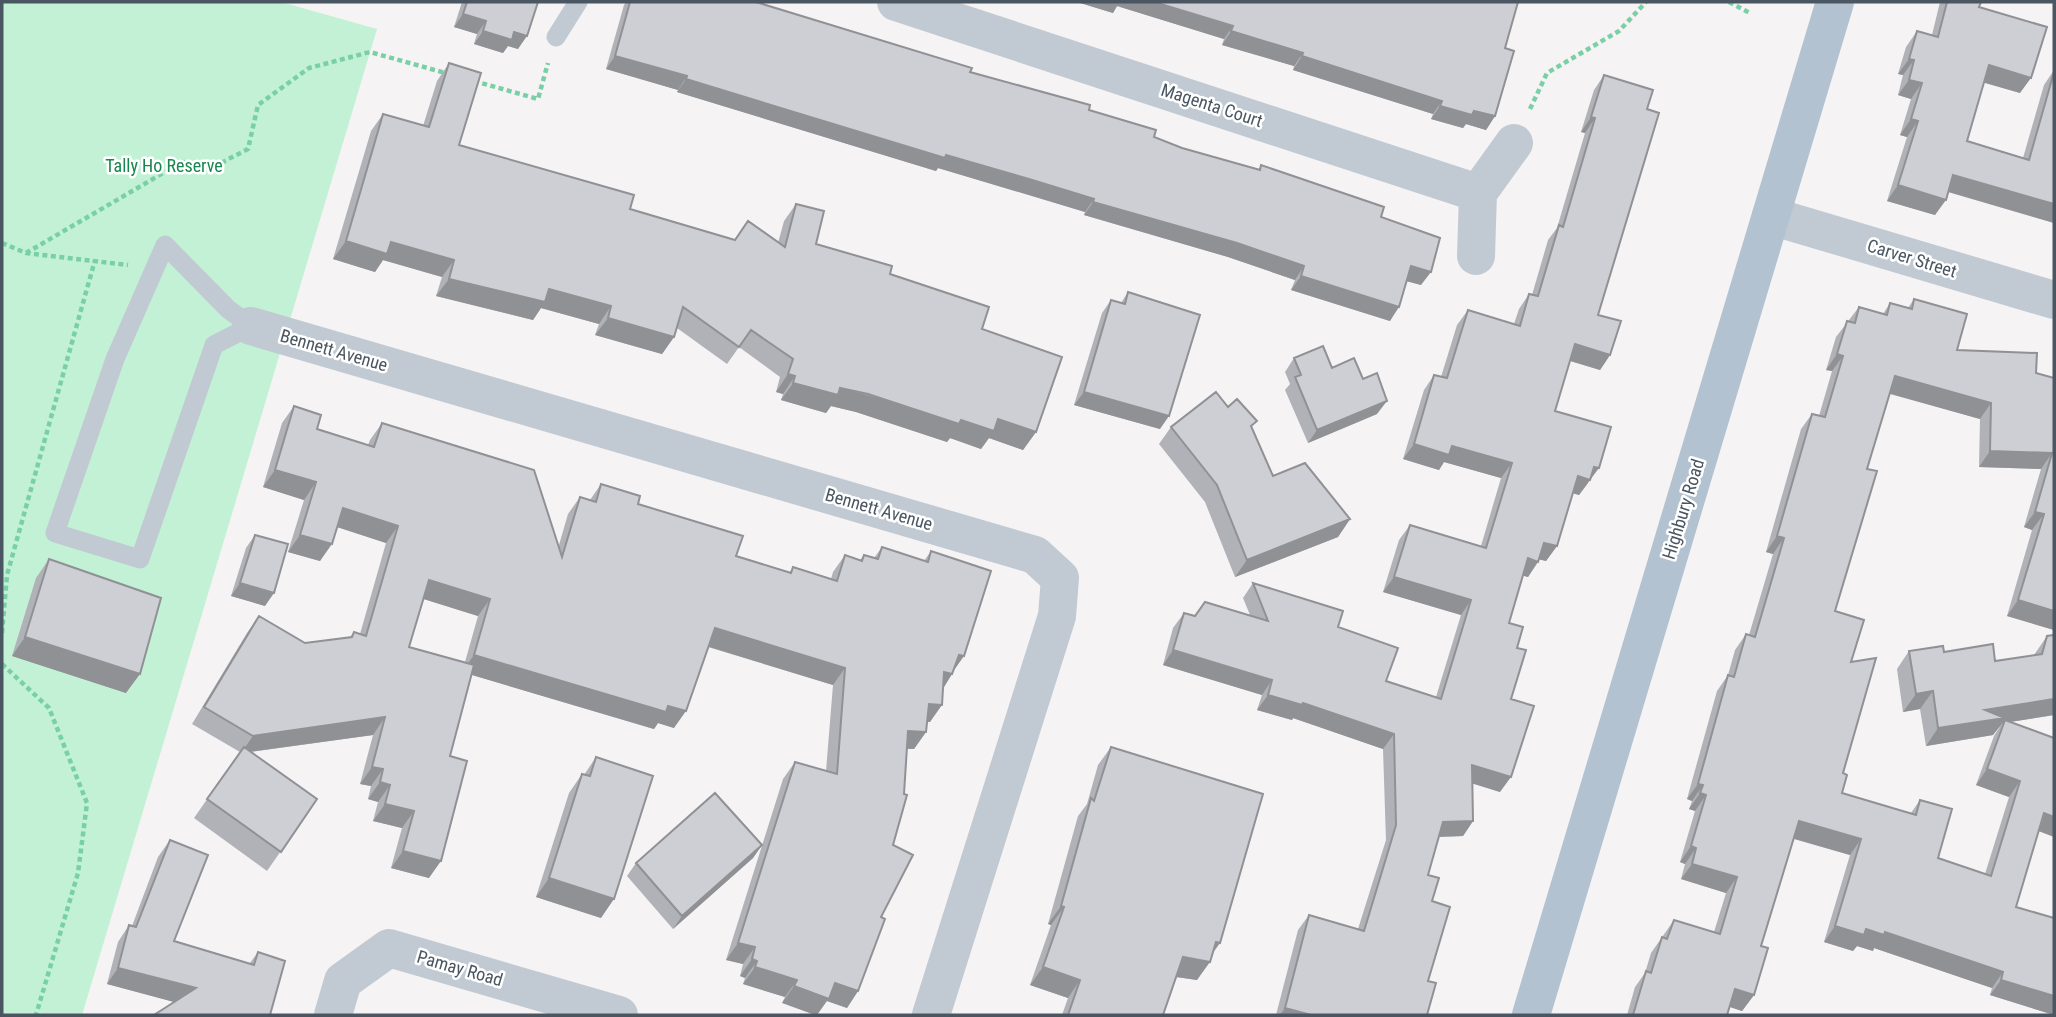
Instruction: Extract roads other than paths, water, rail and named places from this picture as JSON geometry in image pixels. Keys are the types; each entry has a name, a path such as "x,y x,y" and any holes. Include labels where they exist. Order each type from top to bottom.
{"main road":[{"name":"Highbury Road","path":"1531,1015 1835,2"}],"street":[{"name":"Magenta Court","path":"896,2 948,10 1478,193"},
{"path":"1476,256 1478,193 1514,143"},
{"name":"Carver Street","path":"1771,216 2054,300"},
{"name":"Bennett Avenue","path":"251,326 1035,555 1060,578 1058,616 931,1015"},
{"name":"Pamay Road","path":"333,1015 343,981 389,948 619,1015"}],"lane":[{"path":"556,37 578,2"},
{"path":"164,245 228,309 251,326 214,345 140,559 55,533 115,359 164,245"}],"park label":[{"name":"Tally Ho Reserve","path":"164,165"}]}
